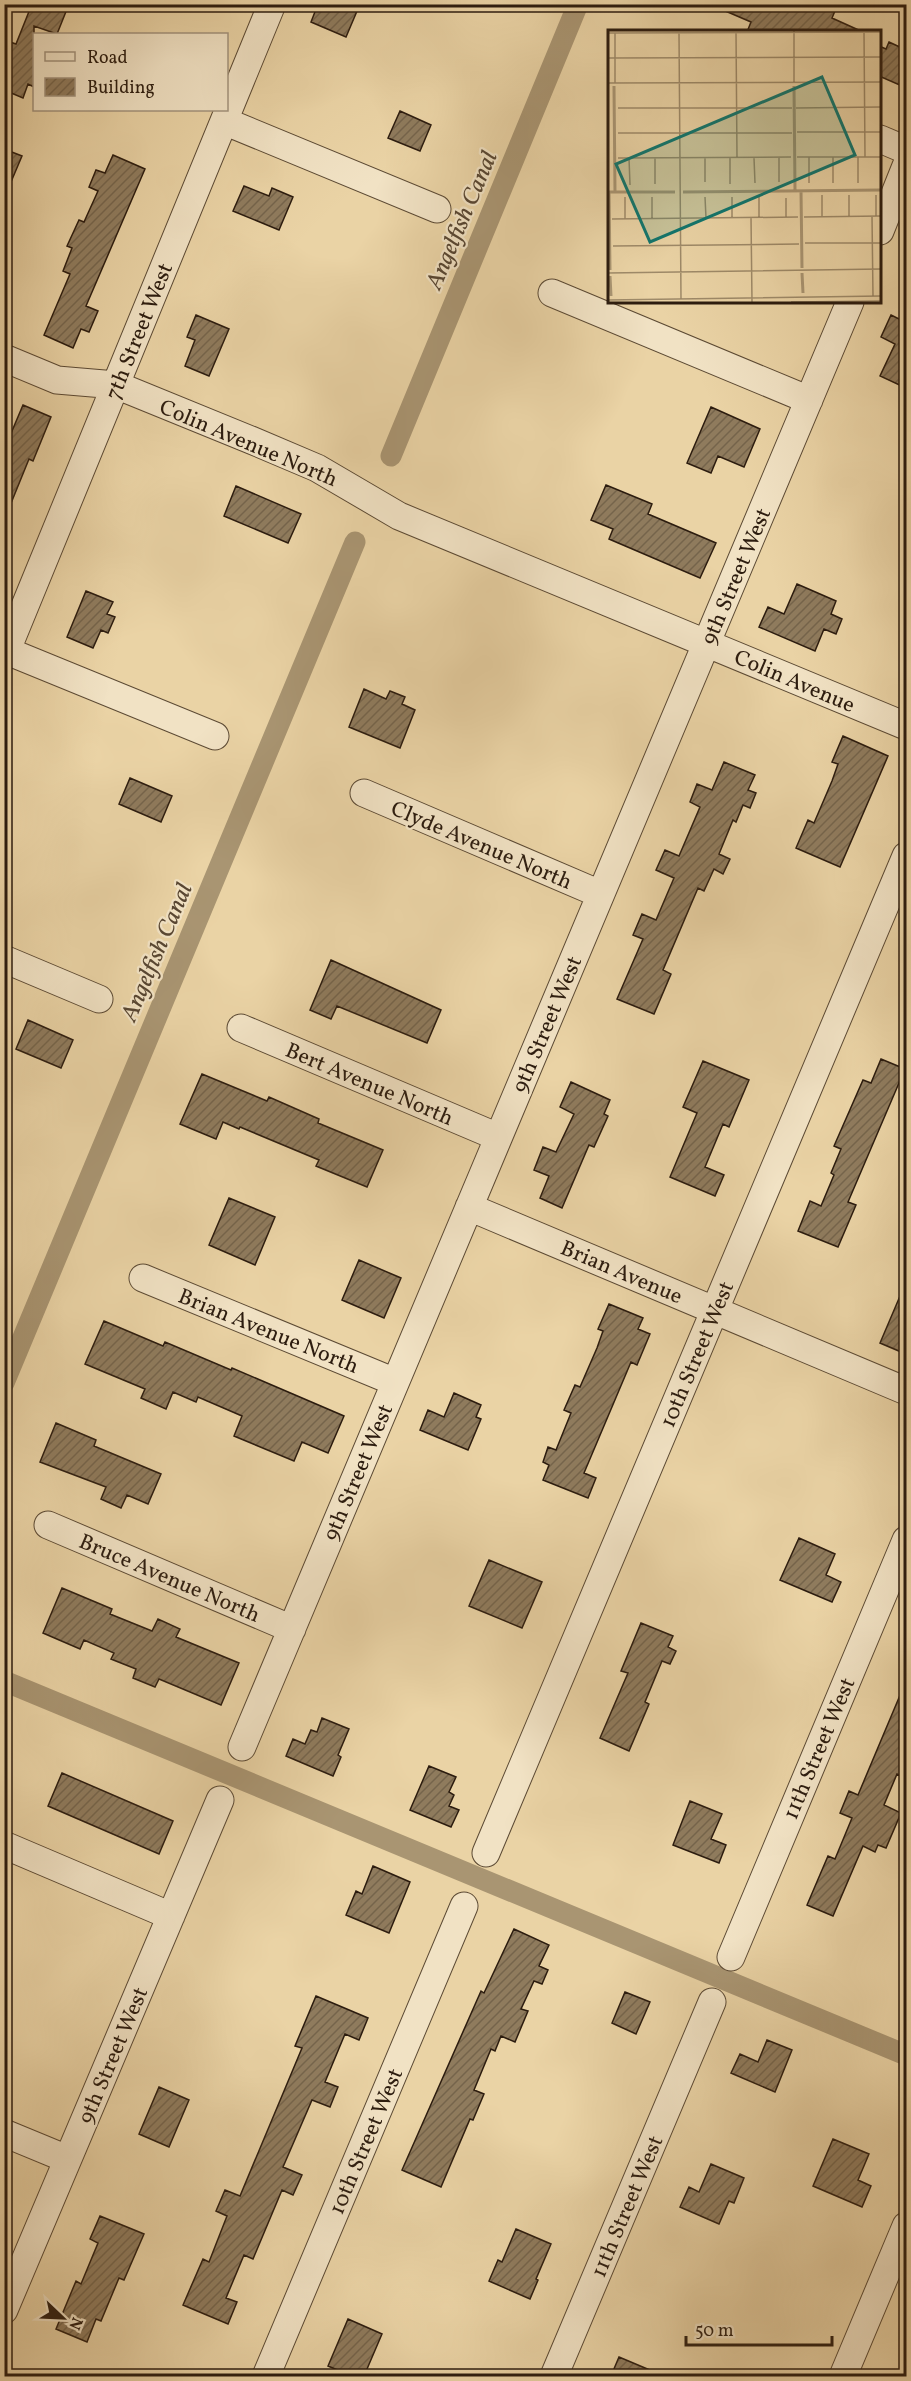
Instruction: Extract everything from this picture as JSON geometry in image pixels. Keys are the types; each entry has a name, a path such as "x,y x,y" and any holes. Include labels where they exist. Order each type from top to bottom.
{"street":[{"name":"7th Street West","path":"6,654 272,4"},
{"path":"224,121 437,209"},
{"path":"881,140 906,150"},
{"path":"881,226 906,166"},
{"path":"552,293 809,400"},
{"name":"9th Street West","path":"242,1747 850,303"},
{"name":"Colin Avenue North","path":"4,358 57,380 116,385 317,468 399,516 584,594"},
{"name":"Colin Avenue","path":"584,594 906,726"},
{"path":"6,654 215,736"},
{"name":"Clyde Avenue North","path":"364,793 600,894"},
{"name":"10th Street West","path":"486,1853 906,856"},
{"path":"4,959 99,999"},
{"name":"Bert Avenue North","path":"241,1028 498,1137"},
{"name":"Brian Avenue","path":"469,1207 906,1391"},
{"name":"Brian Avenue North","path":"143,1278 395,1382"},
{"name":"Bruce Avenue North","path":"48,1525 292,1629"},
{"name":"11th Street West","path":"731,1957 906,1540"},
{"name":"9th Street West","path":"4,2310 220,1800"},
{"path":"4,1845 171,1916"},
{"name":"10th Street West","path":"266,2376 464,1906"},
{"name":"11th Street West","path":"554,2376 712,2002"},
{"path":"4,2133 68,2159"},
{"path":"843,2376 906,2226"}],"building":[{"path":"32,4 69,4 57,33 34,26 33,86 28,84 23,98 4,90 4,56 10,42 16,44"},
{"path":"318,4 360,4 346,37 311,22"},
{"path":"709,4 819,4 835,11 832,18 859,30 748,30 751,22"},
{"path":"889,42 904,49 902,56 906,58 906,76 902,86 881,77 881,47 886,49"},
{"path":"400,111 431,125 420,151 388,138"},
{"path":"4,149 22,156 5,196 4,196"},
{"path":"113,155 145,169 86,306 98,311 89,332 81,329 73,348 44,335 70,274 63,271 72,248 67,246 79,220 84,222 98,191 89,187 96,170 105,173"},
{"path":"244,186 269,196 272,188 293,197 279,230 233,211"},
{"path":"196,315 229,329 209,376 185,366 195,340 187,337"},
{"path":"891,315 905,322 906,318 906,388 880,376 895,344 881,337"},
{"path":"23,405 51,417 33,461 29,459 5,518 4,450"},
{"path":"711,407 760,429 744,467 718,456 711,473 687,463"},
{"path":"606,485 652,504 648,514 716,543 700,578 609,539 613,529 591,520"},
{"path":"236,486 301,514 288,543 224,516"},
{"path":"797,584 836,601 831,614 842,619 836,634 824,629 815,651 759,627 768,607 784,614"},
{"path":"86,591 113,602 107,614 115,617 108,633 101,630 93,648 67,637"},
{"path":"364,689 386,699 390,691 405,697 402,704 415,710 400,748 349,727"},
{"path":"843,736 888,756 840,867 796,848 808,820 814,823 832,781 838,764 832,762"},
{"path":"724,762 755,775 748,790 756,793 750,808 743,805 736,822 733,820 719,854 730,859 723,874 714,869 704,891 698,888 663,970 671,974 654,1014 617,999 643,939 633,935 642,914 656,920 674,878 656,870 665,850 679,856 700,807 690,802 697,784 712,790"},
{"path":"130,778 172,796 161,822 119,804"},
{"path":"331,960 441,1010 427,1043 337,1006 331,1019 310,1010"},
{"path":"28,1020 73,1040 61,1068 16,1049"},
{"path":"881,1059 905,1069 848,1202 856,1205 838,1247 798,1231 810,1201 821,1206 834,1175 831,1173 841,1149 834,1146 863,1080 871,1083"},
{"path":"703,1061 749,1080 729,1127 723,1124 705,1167 724,1175 715,1196 670,1177 697,1113 683,1107"},
{"path":"202,1074 267,1101 269,1097 319,1119 318,1123 383,1150 367,1187 316,1166 319,1160 240,1127 239,1129 223,1122 216,1139 180,1124"},
{"path":"571,1082 610,1100 604,1114 608,1116 594,1147 589,1145 562,1208 540,1198 549,1176 534,1170 543,1147 556,1152 574,1114 560,1107"},
{"path":"229,1198 275,1217 255,1265 209,1245"},
{"path":"359,1260 401,1278 384,1318 342,1300"},
{"path":"906,1282 906,1354 880,1343"},
{"path":"609,1304 643,1318 638,1329 650,1334 637,1365 631,1362 584,1473 596,1478 588,1498 543,1480 549,1465 543,1462 548,1447 556,1450 571,1413 564,1410 575,1385 580,1387 597,1348 603,1331 598,1329"},
{"path":"104,1321 163,1346 165,1342 231,1370 232,1368 344,1416 328,1453 302,1442 294,1461 234,1436 242,1416 198,1397 196,1402 173,1392 166,1409 141,1398 145,1389 85,1364"},
{"path":"454,1393 481,1405 476,1417 481,1419 468,1450 420,1430 428,1410 444,1417"},
{"path":"56,1423 96,1440 94,1446 161,1474 148,1504 127,1495 121,1508 101,1499 106,1487 40,1462"},
{"path":"799,1538 835,1554 826,1575 841,1582 832,1602 780,1580"},
{"path":"489,1560 542,1582 522,1628 469,1606"},
{"path":"62,1588 112,1609 110,1614 152,1631 158,1619 180,1629 176,1637 239,1663 221,1705 159,1679 155,1687 133,1678 136,1669 111,1659 114,1653 84,1640 80,1649 43,1633"},
{"path":"641,1623 673,1636 668,1647 676,1651 670,1664 662,1661 645,1702 649,1704 629,1751 600,1738 628,1673 621,1671"},
{"path":"906,1681 906,1778 897,1774 884,1805 901,1813 886,1848 878,1845 875,1852 863,1846 833,1916 807,1905 828,1856 835,1859 852,1818 840,1813 849,1791 858,1795"},
{"path":"322,1718 349,1729 338,1755 341,1757 333,1776 286,1756 293,1739 305,1744 311,1730 317,1732"},
{"path":"429,1766 456,1777 449,1792 454,1795 449,1806 459,1810 451,1827 410,1810"},
{"path":"62,1773 173,1821 159,1854 48,1806"},
{"path":"690,1801 722,1814 711,1839 726,1845 719,1863 673,1845"},
{"path":"373,1866 410,1882 389,1933 346,1915 356,1891 362,1894"},
{"path":"514,1929 549,1945 539,1966 548,1970 542,1984 534,1981 521,2009 528,2011 515,2042 501,2036 495,2051 491,2049 474,2090 484,2094 473,2120 470,2119 441,2187 402,2170 481,1991 484,1993"},
{"path":"625,1992 650,2002 636,2034 612,2023"},
{"path":"316,1996 368,2018 359,2040 345,2034 325,2082 338,2087 330,2107 312,2100 283,2167 302,2175 293,2195 282,2190 253,2259 244,2255 226,2298 237,2302 228,2324 183,2305 203,2259 209,2262 227,2216 216,2211 225,2190 240,2196 302,2048 295,2046"},
{"path":"767,2040 792,2050 775,2092 731,2073 740,2054 758,2062"},
{"path":"159,2087 189,2100 169,2147 139,2134"},
{"path":"833,2139 869,2154 858,2180 871,2186 862,2207 813,2186"},
{"path":"711,2164 744,2178 734,2203 729,2201 719,2224 680,2207 689,2187 699,2192"},
{"path":"100,2216 144,2234 124,2280 119,2278 101,2321 96,2319 87,2342 56,2329 76,2281 81,2284 98,2243 90,2239"},
{"path":"516,2229 551,2244 530,2299 489,2281 498,2260 502,2262"},
{"path":"348,2319 382,2334 364,2376 352,2376 328,2366"},
{"path":"619,2357 664,2376 611,2376"}],"waterway":[{"name":"Angelfish Canal","path":"391,456 578,4"},
{"name":"Angelfish Canal","path":"4,1383 355,542"},
{"path":"4,1681 906,2055"}]}
